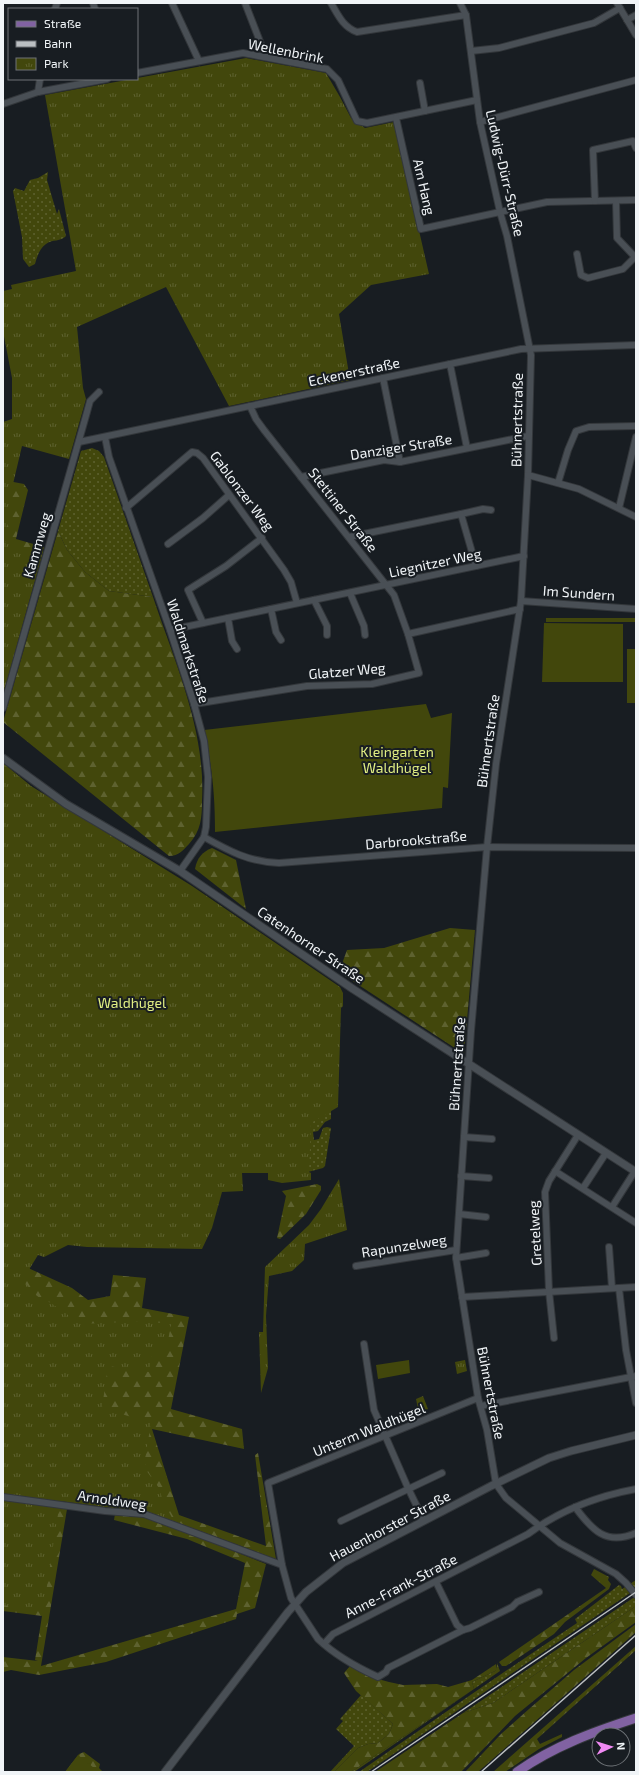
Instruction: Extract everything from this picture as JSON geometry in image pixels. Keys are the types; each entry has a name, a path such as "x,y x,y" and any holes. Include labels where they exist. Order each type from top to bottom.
{"main road":[{"path":"517,1772 531,1762 579,1737 636,1718"}],"street":[{"path":"172,3 199,61"},
{"path":"245,3 266,57"},
{"path":"331,3 348,29 357,32 466,16"},
{"name":"Ludwig-Dürr-Straße","path":"460,3 466,16 480,122 500,212 507,236 530,348"},
{"path":"471,51 500,48 594,23 618,6 636,35"},
{"path":"627,20 636,15"},
{"name":"Wellenbrink","path":"138,74 199,61 244,54 327,69 338,80 357,121 367,124 477,100"},
{"path":"38,92 40,80"},
{"path":"3,104 38,92 102,80"},
{"path":"480,122 636,80"},
{"path":"420,83 425,111"},
{"name":"Am Hang","path":"396,118 421,229 500,212"},
{"path":"595,201 593,150 633,141 636,148"},
{"path":"500,212 547,202 636,200"},
{"path":"577,254 581,275 588,278 623,269 636,258 617,238 616,201"},
{"name":"Eckenerstraße","path":"79,442 520,349 636,345"},
{"name":"Bühnertstraße","path":"496,1484 481,1406 478,1398 456,1250 487,847 498,751 521,601 528,475 530,348"},
{"path":"450,364 467,448"},
{"path":"383,378 400,462"},
{"name":"Kammweg","path":"3,708 90,401 99,392"},
{"name":"Stettiner Straße","path":"250,406 256,419 386,585 399,606 408,634"},
{"path":"558,483 568,450 576,431 589,427 636,426"},
{"name":"Danziger Straße","path":"301,477 384,460 400,462 528,436"},
{"name":"Waldmarkstraße","path":"105,437 109,457 170,630 194,704 204,741 208,777 206,827 204,837 180,871"},
{"path":"619,508 636,437"},
{"name":"Gablonzer Weg","path":"126,508 192,452 197,453 203,458 262,538 291,582 298,603"},
{"path":"528,475 579,489 636,517"},
{"path":"168,544 203,518 229,495"},
{"path":"349,537 483,509 491,510"},
{"path":"460,514 476,566"},
{"path":"202,622 188,590 226,566 262,538"},
{"name":"Liegnitzer Weg","path":"170,630 202,622 350,593 524,556"},
{"path":"350,593 364,626 365,635"},
{"path":"314,600 326,626 327,635"},
{"name":"Im Sundern","path":"521,601 636,609"},
{"path":"271,609 276,632 281,640"},
{"path":"408,634 520,609"},
{"path":"228,618 232,641 237,649"},
{"name":"Glatzer Weg","path":"194,704 307,686 372,684 419,673 408,634"},
{"name":"Catenhorner Straße","path":"3,758 66,804 180,871 353,989 470,1066 484,1073 636,1171 612,1208"},
{"name":"Darbrookstraße","path":"204,837 248,859 262,863 278,864 487,847 636,848"},
{"name":"Gretelweg","path":"554,1338 549,1291 545,1192 555,1171 578,1135"},
{"path":"464,1137 492,1139"},
{"path":"583,1188 606,1152"},
{"path":"555,1171 636,1223"},
{"path":"461,1176 489,1178"},
{"path":"459,1214 486,1217"},
{"path":"609,1247 612,1288"},
{"name":"Rapunzelweg","path":"356,1266 456,1250"},
{"path":"456,1258 486,1253"},
{"path":"462,1297 636,1287"},
{"path":"619,1288 636,1403"},
{"path":"364,1344 374,1410 424,1521"},
{"path":"481,1406 633,1376"},
{"name":"Unterm Waldhügel","path":"282,1565 268,1483 478,1398"},
{"name":"Hauenhorster Straße","path":"165,1772 293,1601 343,1563 496,1484 557,1456 636,1435"},
{"path":"341,1521 442,1472"},
{"path":"496,1484 506,1498 560,1543 616,1574 636,1595"},
{"name":"Anne-Frank-Straße","path":"324,1644 333,1634 528,1534 540,1525 575,1507 636,1489"},
{"name":"Arnoldweg","path":"3,1497 105,1511 144,1514 282,1565"},
{"path":"575,1507 595,1531 607,1537 626,1537 636,1533"},
{"path":"282,1565 293,1601 318,1639 354,1665 378,1677 386,1672 388,1668 512,1607 522,1599 539,1592"},
{"path":"436,1582 457,1625 463,1630"}],"green space":[{"path":"246,58 326,73 351,118 365,128 394,122 429,274 371,285 339,314 350,380 229,406 166,287 77,327 83,388 86,399 69,459 22,446 13,484 5,542 43,552 3,691 3,422 12,419 12,378 3,331 3,291 12,289 11,285 76,271 45,95 126,80 138,80 138,78"},
{"path":"48,172 47,180 57,214 59,209 66,236 62,239 48,242 39,253 35,264 29,267 23,259 22,237 13,191 15,188 24,191 30,180 38,178"},
{"path":"92,448 99,451 104,457 153,597 109,591 85,572 67,550 58,531 81,451"},
{"path":"3,480 24,484 28,490 16,539 44,547 3,695"},
{"path":"58,531 67,550 85,572 109,591 153,597 179,672 194,723 202,775 202,813 200,824 193,839 176,855 169,856 3,722"},
{"path":"546,618 636,618 636,622 546,622"},
{"path":"544,623 623,624 623,682 542,682"},
{"path":"627,649 636,649 636,703 627,703"},
{"name":"Kleingarten Waldhügel","path":"426,704 431,718 452,713 448,788 443,787 442,808 215,832 212,780 204,730"},
{"name":"Waldhügel","path":"3,763 31,786 192,886 340,987 343,993 343,1006 341,1008 338,1107 311,1123 309,1172 311,1173 311,1180 282,1183 268,1180 268,1173 242,1173 243,1191 222,1192 212,1228 202,1249 87,1247 68,1245 44,1257 38,1255 30,1268 25,1283 37,1296 51,1303 81,1324 144,1321 171,1324 166,1352 153,1349 149,1372 108,1366 102,1408 151,1423 145,1459 146,1470 159,1488 163,1501 176,1525 142,1512 60,1501 43,1612 3,1605"},
{"path":"212,848 236,860 246,909 195,869 200,856 205,851"},
{"path":"450,928 475,930 464,1054 345,976 343,961 347,950 384,948"},
{"path":"331,1106 331,1119 325,1122 318,1131 313,1132 314,1140 319,1139 323,1128 331,1128 325,1166 323,1168 308,1172 310,1123"},
{"path":"339,1179 347,1230 305,1244 304,1260 292,1271 269,1276 266,1316 268,1368 261,1393 259,1332 263,1332 265,1267 309,1225 321,1209"},
{"path":"317,1184 321,1186 321,1190 306,1214 280,1239 277,1238 286,1196 282,1191"},
{"path":"26,1267 72,1288 88,1300 110,1296 113,1275 146,1278 142,1308 189,1317 171,1409 242,1429 244,1449 152,1429 179,1515 266,1546 255,1455 258,1453 276,1559 146,1511 3,1273"},
{"path":"409,1360 410,1373 378,1379 376,1365"},
{"path":"465,1360 467,1371 457,1374 455,1362"},
{"path":"423,1396 428,1409 421,1412 418,1409 416,1399"},
{"path":"59,1507 67,1509 41,1666 236,1609 245,1563 187,1539 114,1520 115,1514 144,1516 266,1564 255,1608 237,1614 236,1619 106,1662 39,1675 11,1670 3,1672 3,1657 38,1661 35,1660 42,1616 3,1611 3,1603"},
{"path":"594,1569 609,1577 608,1580 611,1584 609,1589 565,1622 554,1634 506,1666 502,1666 499,1662 606,1588 591,1575"},
{"path":"636,1580 636,1589 367,1772 359,1772 577,1623 575,1619 619,1585 622,1589"},
{"path":"636,1596 636,1606 493,1703 463,1713"},
{"path":"636,1606 636,1622 586,1658 515,1716 461,1772 375,1772 463,1713 493,1703"},
{"path":"636,1624 636,1632 478,1772 465,1772 501,1734 574,1670"},
{"path":"636,1646 636,1650 537,1739 540,1744 562,1734 562,1737 539,1749 505,1772 493,1772"},
{"path":"497,1663 500,1671 474,1689 472,1682 495,1671 497,1668"},
{"path":"496,1664 497,1669 495,1671 472,1682 474,1689 351,1772 334,1772 358,1748 368,1744 378,1743 389,1734 393,1724 356,1691 344,1673 350,1666 378,1679 403,1685 437,1684 448,1687 472,1680"},
{"path":"473,1690 354,1772 351,1772"},
{"path":"361,1695 393,1724 389,1734 378,1743 368,1744 358,1748 334,1772 330,1772 354,1746 336,1729 343,1721 340,1719"},
{"path":"84,1752 100,1764 99,1768 103,1772 65,1772 79,1754"},
{"path":"78,1755 99,1772 65,1772"}],"railway":[{"path":"371,1772 636,1592"},
{"path":"481,1772 636,1635"}]}
